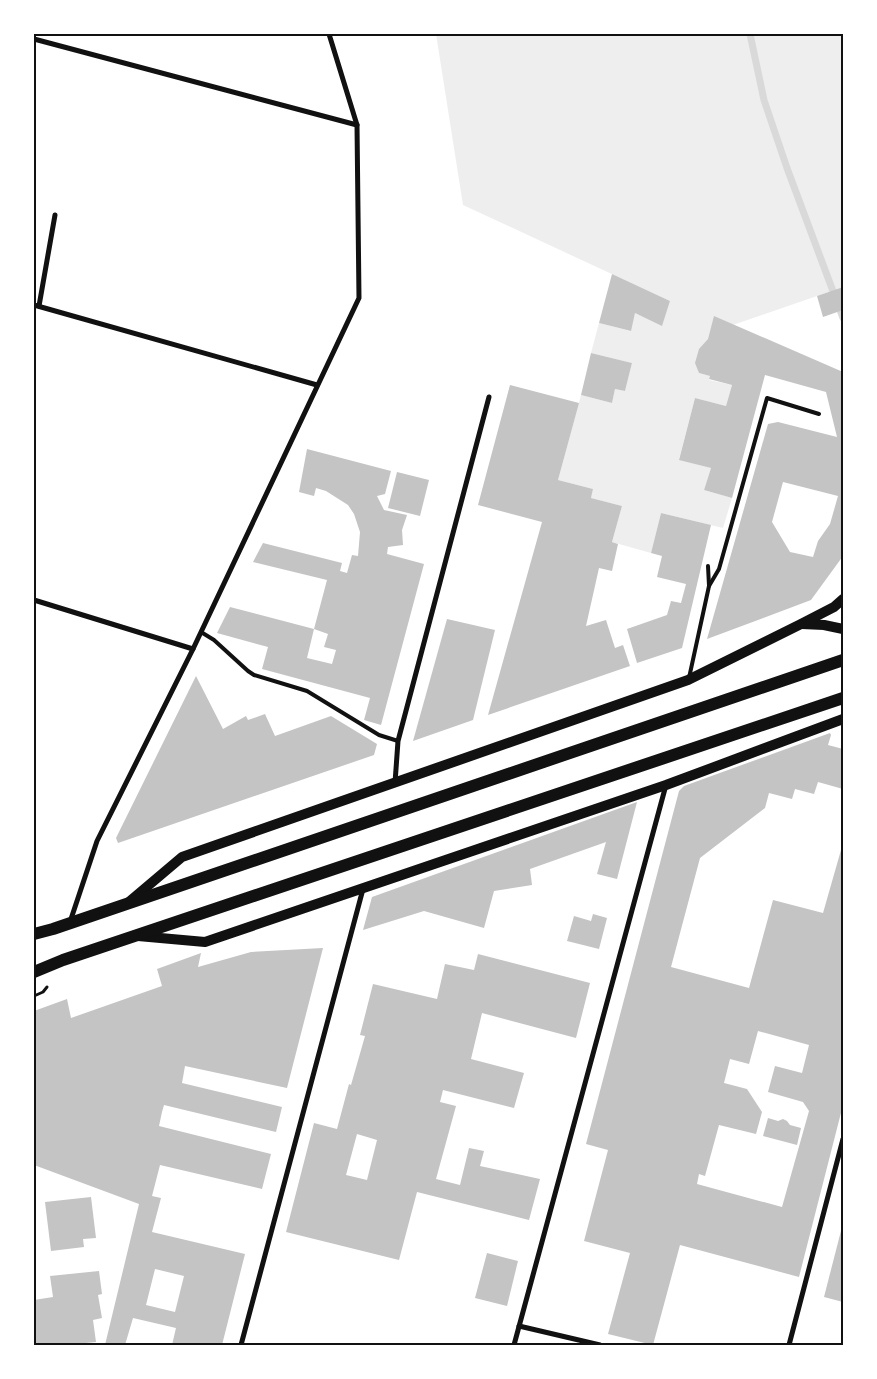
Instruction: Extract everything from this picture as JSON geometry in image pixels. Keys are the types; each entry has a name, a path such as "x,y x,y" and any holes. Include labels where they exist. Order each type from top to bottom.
{"main road":[{"path":"125,904 182,857 688,680 834,607 843,599"},
{"path":"801,624 824,625 843,629"},
{"path":"34,934 843,660"},
{"path":"34,972 63,960 843,698"},
{"path":"138,936 205,942 666,785 840,719"}],"street":[{"path":"70,923 97,841 194,649 358,298 357,125 330,34"},
{"path":"34,39 357,125"},
{"path":"55,215 36,306 317,385"},
{"path":"394,783 398,741 489,397"},
{"path":"34,600 194,649"},
{"path":"514,1345 666,785"},
{"path":"241,1345 364,888"},
{"path":"789,1345 843,1139"},
{"path":"519,1326 600,1345"}],"lane":[{"path":"709,586 719,569 766,398 819,414"},
{"path":"688,680 709,586 708,566"},
{"path":"201,632 214,640 248,671 307,691 379,735 398,741"}],"path":[{"path":"34,996 44,992"}],"shaded area":[{"path":"436,34 843,34 843,287 727,327 708,339 696,363 699,373 710,376 709,380 732,385 726,406 695,398 679,459 711,468 704,490 732,498 723,528 661,513 651,553 612,542 622,506 591,498 593,489 558,480 581,395 612,403 615,389 625,391 632,363 591,353 599,323 630,331 635,313 662,325 670,301 463,205"}],"building":[{"path":"612,274 670,301 662,326 635,313 631,331 599,323"},
{"path":"843,287 843,310 823,317 817,296"},
{"path":"714,316 843,372 843,556 811,600 707,639 768,424 778,422 837,437 826,392 765,375 732,498 704,490 711,468 679,460 695,398 726,406 732,385 709,379 710,376 699,373 695,363 699,349 708,339","holes":["783,482 838,496 830,524 818,541 813,557 790,552 772,522"]},
{"path":"591,353 632,363 625,391 615,389 612,403 581,395"},
{"path":"510,385 579,403 558,480 593,489 591,498 622,506 612,542 618,544 612,571 599,568 586,626 606,620 615,648 623,645 630,666 488,715 542,522 478,505"},
{"path":"307,449 391,471 385,494 377,496 384,510 407,515 402,530 403,545 388,547 387,554 424,564 381,725 364,720 370,698 262,669 268,647 217,633 230,607 314,629 327,580 253,562 263,543 342,563 340,571 347,573 352,555 358,556 360,532 354,514 348,505 326,491 316,488 314,496 299,492","holes":["314,629 328,634 324,647 336,650 332,664 307,658"]},
{"path":"397,472 429,480 420,516 388,508"},
{"path":"661,513 711,525 682,648 637,663 627,629 667,615 671,601 681,603 686,584 657,577 662,556 651,553"},
{"path":"447,619 495,630 473,720 413,741"},
{"path":"196,676 223,729 246,716 248,720 265,714 275,736 331,716 377,744 374,755 118,843 116,838"},
{"path":"830,733 828,745 843,749 843,789 818,782 814,794 795,789 792,799 769,793 765,808 700,858 671,967 749,988 773,900 823,913 843,843 843,1105 799,1277 680,1245 653,1345 608,1334 630,1253 584,1241 608,1150 586,1144 679,791 684,786","holes":["758,1031 809,1045 802,1073 775,1066 768,1092 803,1102 809,1111 782,1207 697,1184 699,1174 705,1176 719,1125 756,1134 762,1112 747,1089 724,1083 730,1059 749,1064"]},
{"path":"637,802 617,879 597,874 606,842 530,869 532,885 494,891 484,928 424,911 363,930 372,897"},
{"path":"593,914 607,918 599,949 567,941 574,916 591,921"},
{"path":"323,948 287,1088 185,1066 182,1083 282,1107 276,1132 164,1105 159,1126 271,1154 262,1189 160,1165 152,1196 161,1198 152,1232 245,1254 222,1345 172,1345 176,1328 133,1318 125,1345 105,1345 139,1204 34,1165 34,1011 67,999 71,1018 162,986 157,969 201,953 198,967 251,952","holes":["155,1269 184,1276 175,1312 146,1305"]},
{"path":"478,954 590,983 576,1038 482,1013 471,1059 524,1073 514,1108 443,1090 440,1102 456,1106 436,1179 460,1185 469,1148 484,1151 480,1166 540,1179 529,1220 417,1192 399,1260 286,1232 314,1123 337,1129 365,1036 360,1035 373,984 437,999 445,964 474,970","holes":["357,1134 377,1140 367,1180 346,1175"]},
{"path":"768,1118 778,1121 783,1119 790,1125 801,1128 797,1145 763,1136"},
{"path":"91,1197 96,1238 83,1239 84,1247 51,1251 45,1202"},
{"path":"843,1223 843,1302 824,1297"},
{"path":"487,1253 518,1261 507,1306 475,1298"},
{"path":"99,1271 102,1294 98,1295 102,1318 93,1320 96,1342 34,1345 34,1300 53,1297 50,1276"}],"waterway":[{"path":"750,34 764,100 787,168 843,318"}]}
